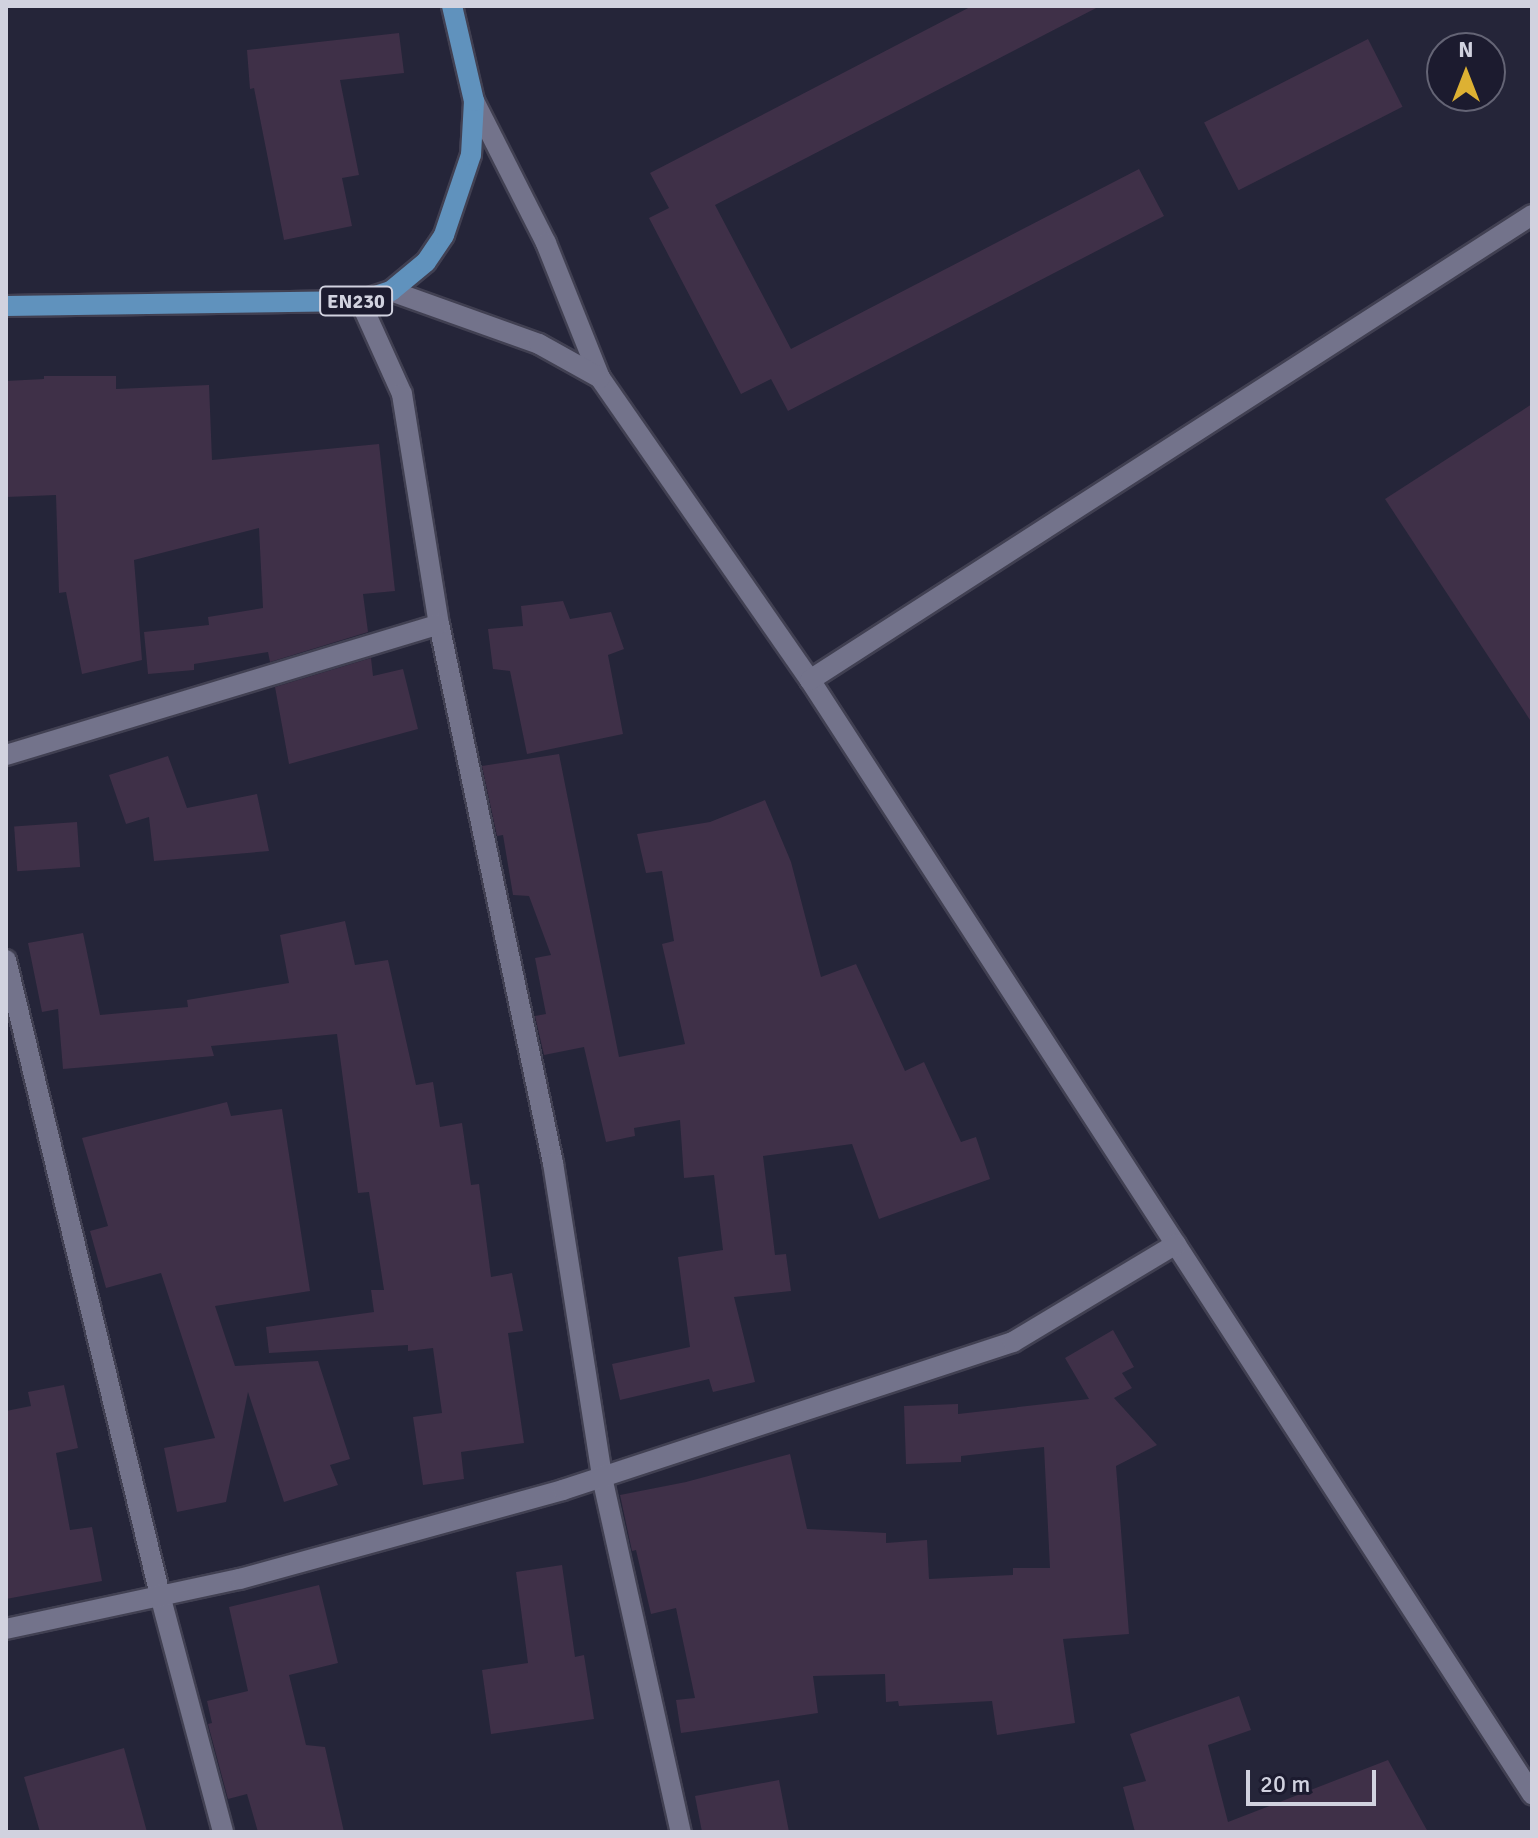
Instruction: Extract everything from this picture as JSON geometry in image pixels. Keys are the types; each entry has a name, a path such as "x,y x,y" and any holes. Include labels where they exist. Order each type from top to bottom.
{"main road":[{"name":"EN230","path":"6,306 360,301 391,291 426,262 444,235 471,155 474,101 452,6"}],"street":[{"path":"474,101 546,243 600,378 810,680 1532,1794"},
{"path":"810,680 1532,215"},
{"path":"391,291 539,344 600,378"},
{"path":"360,301 402,394 439,624 553,1163 602,1477 681,1832"},
{"path":"6,755 439,624"},
{"path":"6,960 160,1595 223,1832"},
{"path":"6,1629 240,1579 602,1477 1013,1342 1176,1244"}],"building":[{"path":"972,6 1100,6 715,205 791,349 1139,169 1164,216 788,411 771,379 741,394 649,218 669,208 650,173"},
{"path":"399,33 404,73 340,80 359,175 342,178 352,226 284,240 254,88 250,89 247,50"},
{"path":"1368,39 1403,107 1239,190 1204,123"},
{"path":"44,376 116,376 116,389 209,385 212,460 379,444 395,591 363,594 368,632 270,662 268,652 194,664 194,670 148,674 144,632 209,625 208,617 263,608 259,528 134,560 142,660 82,674 66,592 59,593 56,495 6,497 6,381 44,379"},
{"path":"1532,404 1532,723 1385,499"},
{"path":"563,601 570,619 611,612 624,649 608,655 623,734 527,754 510,671 493,669 488,629 523,626 521,606"},
{"path":"371,658 373,676 403,669 418,729 289,764 275,687"},
{"path":"559,754 619,1057 685,1044 662,944 674,941 662,871 646,873 637,834 710,822 765,800 791,862 821,977 856,964 905,1071 924,1062 961,1142 976,1137 990,1179 879,1219 852,1144 763,1156 775,1255 786,1254 791,1291 734,1297 755,1382 713,1392 709,1379 620,1400 612,1364 690,1347 678,1257 723,1250 714,1175 684,1178 680,1120 634,1128 635,1136 606,1142 584,1047 544,1055 535,1016 546,1014 535,958 551,955 529,896 513,895 503,835 497,836 482,766"},
{"path":"168,756 187,808 257,794 269,851 154,861 149,817 126,824 109,775"},
{"path":"77,822 80,867 17,871 14,826"},
{"path":"345,921 355,965 388,960 416,1085 433,1082 440,1127 462,1123 471,1185 479,1184 491,1277 512,1273 523,1331 508,1333 524,1443 461,1452 464,1479 423,1485 413,1417 442,1413 433,1348 408,1351 408,1345 269,1353 266,1327 374,1312 371,1290 384,1290 369,1192 358,1193 337,1034 211,1046 214,1056 63,1069 58,1009 42,1012 28,943 83,933 100,1015 188,1007 187,1000 289,983 280,935"},
{"path":"227,1102 231,1116 282,1109 310,1291 215,1306 235,1366 318,1361 350,1459 330,1465 338,1485 284,1502 248,1392 226,1502 177,1512 164,1448 215,1438 161,1273 106,1288 90,1231 108,1226 82,1138"},
{"path":"1113,1330 1134,1367 1122,1373 1132,1388 1114,1398 1157,1445 1116,1466 1129,1634 1063,1639 1075,1723 997,1735 992,1701 899,1706 898,1701 886,1702 885,1674 813,1676 818,1713 681,1733 676,1700 695,1698 676,1608 651,1614 636,1550 632,1551 620,1495 686,1482 790,1454 807,1529 886,1533 886,1543 927,1540 929,1579 1013,1575 1013,1568 1050,1568 1044,1447 961,1456 961,1462 906,1464 904,1406 958,1404 958,1414 1089,1399 1065,1358"},
{"path":"64,1385 78,1448 56,1453 70,1530 92,1527 102,1581 6,1599 6,1411 31,1406 28,1392"},
{"path":"562,1565 575,1657 584,1655 594,1719 491,1734 482,1670 528,1663 516,1572"},
{"path":"319,1585 338,1663 289,1675 306,1745 325,1747 344,1832 258,1832 247,1794 228,1799 208,1724 212,1723 207,1701 248,1691 229,1607"},
{"path":"1239,1696 1251,1730 1208,1745 1228,1822 1388,1760 1428,1832 1135,1832 1123,1787 1146,1781 1130,1734"},
{"path":"124,1748 147,1832 40,1832 24,1777"},
{"path":"779,1780 789,1832 702,1832 695,1796"}]}
